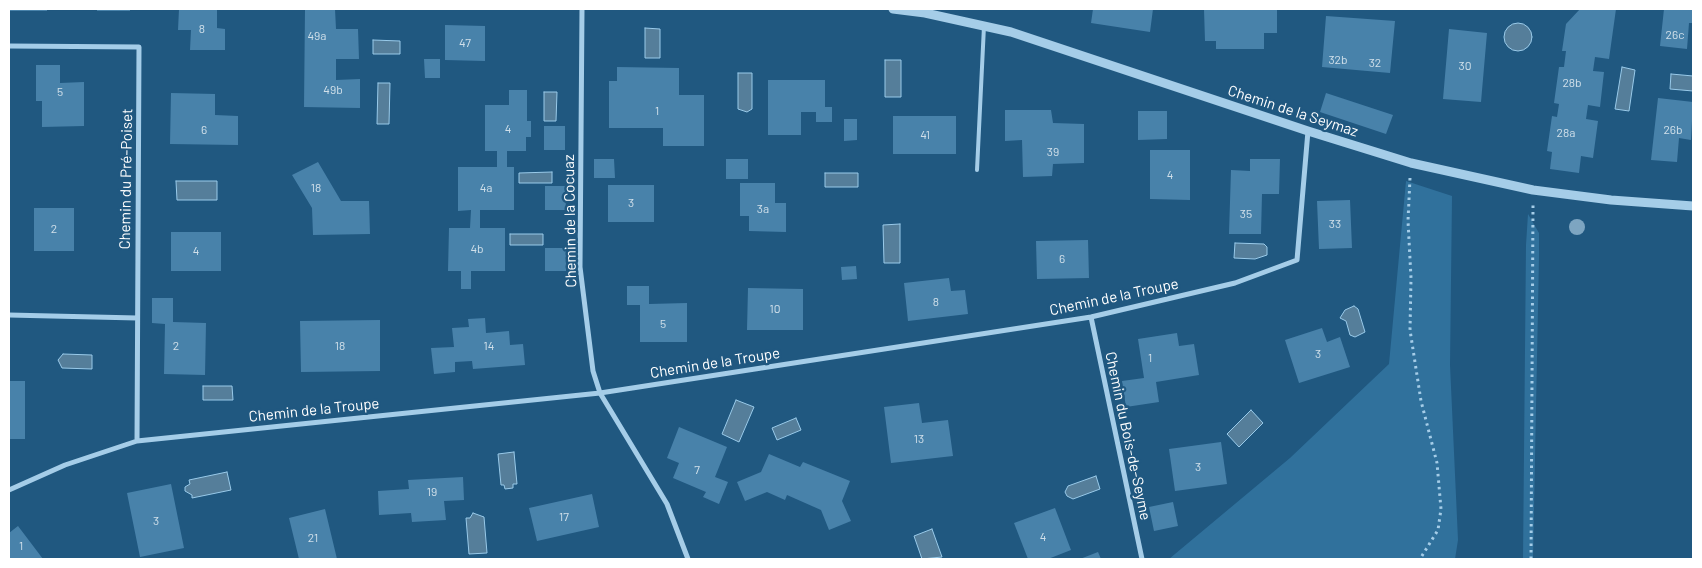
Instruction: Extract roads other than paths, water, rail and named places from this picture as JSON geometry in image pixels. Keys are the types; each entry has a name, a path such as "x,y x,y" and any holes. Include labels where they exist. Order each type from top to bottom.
{"street":[{"name":"Chemin de la Cocuaz","path":"582,9 580,267 593,372 600,393 667,504 688,559"},
{"name":"Chemin de la Seymaz","path":"893,9 1011,32 1308,132 1411,163 1534,190 1611,200 1693,206"},
{"name":"Chemin du Pré-Poiset","path":"9,46 139,47 137,441"},
{"name":"Chemin de la Troupe","path":"9,490 65,465 137,441 600,393 1091,317 1235,283 1297,260 1308,132"},
{"path":"9,315 137,318"},
{"name":"Chemin du Bois-de-Seyme","path":"1091,317 1142,559"}],"lane":[{"path":"977,170 984,26"}]}
